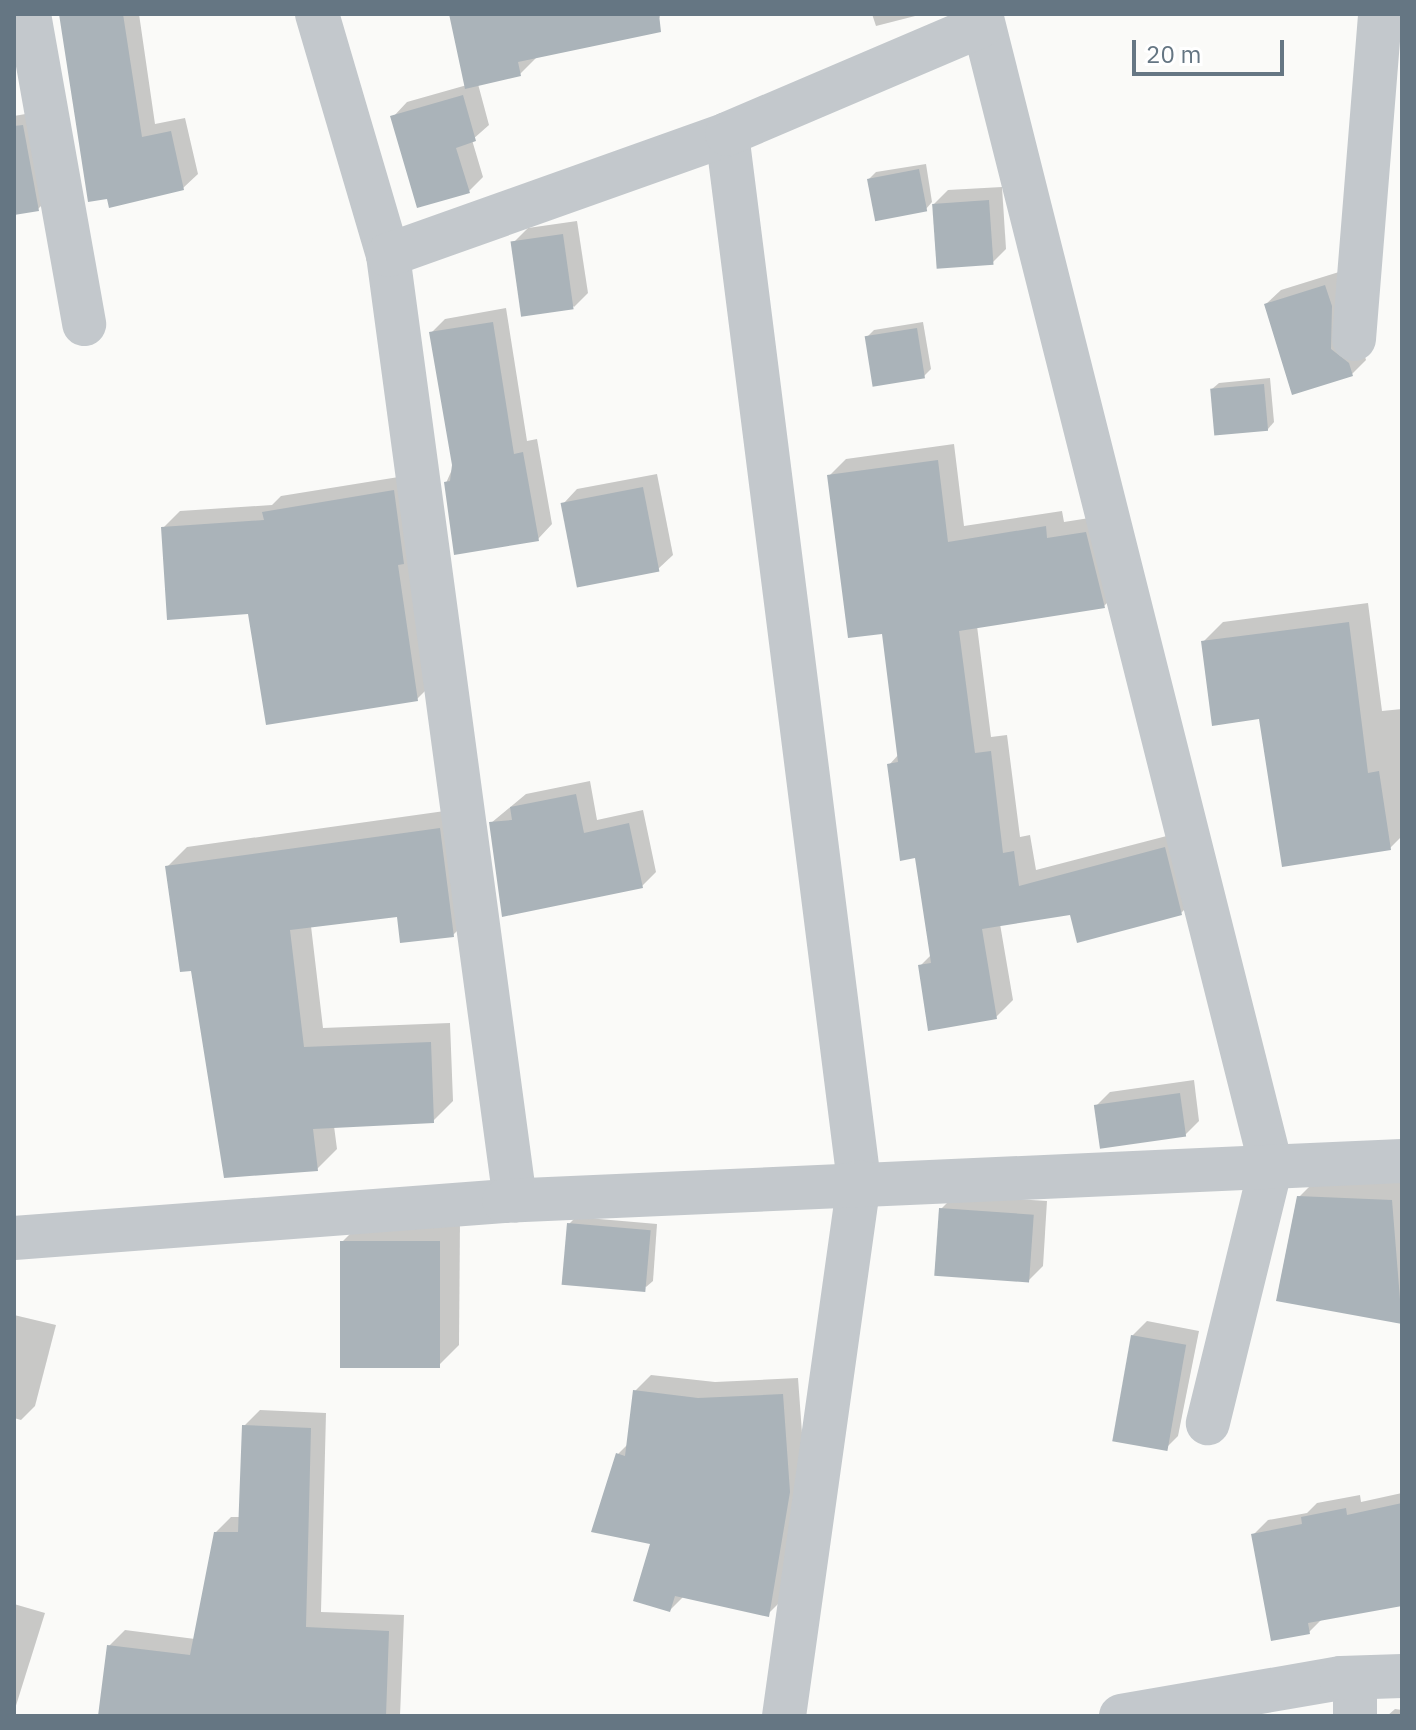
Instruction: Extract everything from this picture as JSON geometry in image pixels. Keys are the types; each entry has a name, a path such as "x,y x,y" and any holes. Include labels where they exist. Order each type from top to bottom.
{"street":[{"path":"29,14 84,324"},
{"path":"317,14 388,255 515,1201"},
{"path":"1354,339 1380,14"},
{"path":"388,255 727,134 982,19 1271,1166 1208,1423"},
{"path":"727,134 859,1182 784,1716"},
{"path":"14,1238 515,1201 859,1182 1402,1161"},
{"path":"1121,1716 1355,1697 1402,1676"}],"building":[{"path":"59,14 123,14 142,137 171,131 184,190 109,208 107,199 88,202"},
{"path":"449,14 659,14 661,32 518,62 521,76 465,89"},
{"path":"463,95 476,141 456,148 470,193 417,208 390,116"},
{"path":"23,125 39,211 14,215 14,126"},
{"path":"919,169 927,211 875,221 867,179"},
{"path":"989,200 994,265 937,269 932,204"},
{"path":"563,234 574,309 521,317 511,241"},
{"path":"1325,285 1332,306 1331,349 1349,363 1353,376 1292,395 1264,304"},
{"path":"493,322 514,454 523,452 539,541 454,555 444,482 450,481 452,465 429,332"},
{"path":"917,328 925,378 873,387 865,336"},
{"path":"1264,384 1268,431 1214,436 1210,389"},
{"path":"938,460 948,542 1046,526 1047,538 1086,532 1105,608 959,631 975,753 991,751 1003,853 1014,851 1019,886 1165,847 1182,915 1077,943 1070,915 982,929 997,1019 928,1031 918,965 931,963 915,858 900,861 887,764 898,762 882,634 848,638 827,475"},
{"path":"643,487 659,571 577,587 561,503"},
{"path":"394,490 404,564 398,565 418,701 266,725 248,614 167,620 161,527 264,520 262,512"},
{"path":"1349,622 1368,773 1379,771 1391,850 1282,867 1259,719 1212,726 1201,641"},
{"path":"576,794 584,833 629,823 643,888 502,917 489,822 512,820 510,807"},
{"path":"440,828 454,937 400,943 397,917 290,930 304,1047 431,1042 434,1123 313,1129 318,1171 224,1178 191,971 180,972 165,866"},
{"path":"1180,1093 1186,1137 1100,1149 1094,1105"},
{"path":"1297,1196 1392,1200 1402,1324 1276,1301"},
{"path":"939,1208 1034,1215 1029,1282 934,1276"},
{"path":"567,1223 651,1230 645,1292 562,1285"},
{"path":"340,1241 440,1241 440,1368 340,1368"},
{"path":"1131,1335 1186,1345 1167,1451 1112,1441"},
{"path":"633,1390 698,1398 783,1394 790,1492 769,1617 675,1596 670,1612 633,1601 650,1544 591,1532 616,1453 625,1456"},
{"path":"242,1425 311,1428 306,1627 389,1631 386,1716 98,1716 107,1645 190,1655 214,1532 238,1532"},
{"path":"1402,1503 1402,1606 1308,1623 1310,1634 1271,1641 1251,1534 1302,1524 1301,1517 1346,1508 1347,1515"}]}
